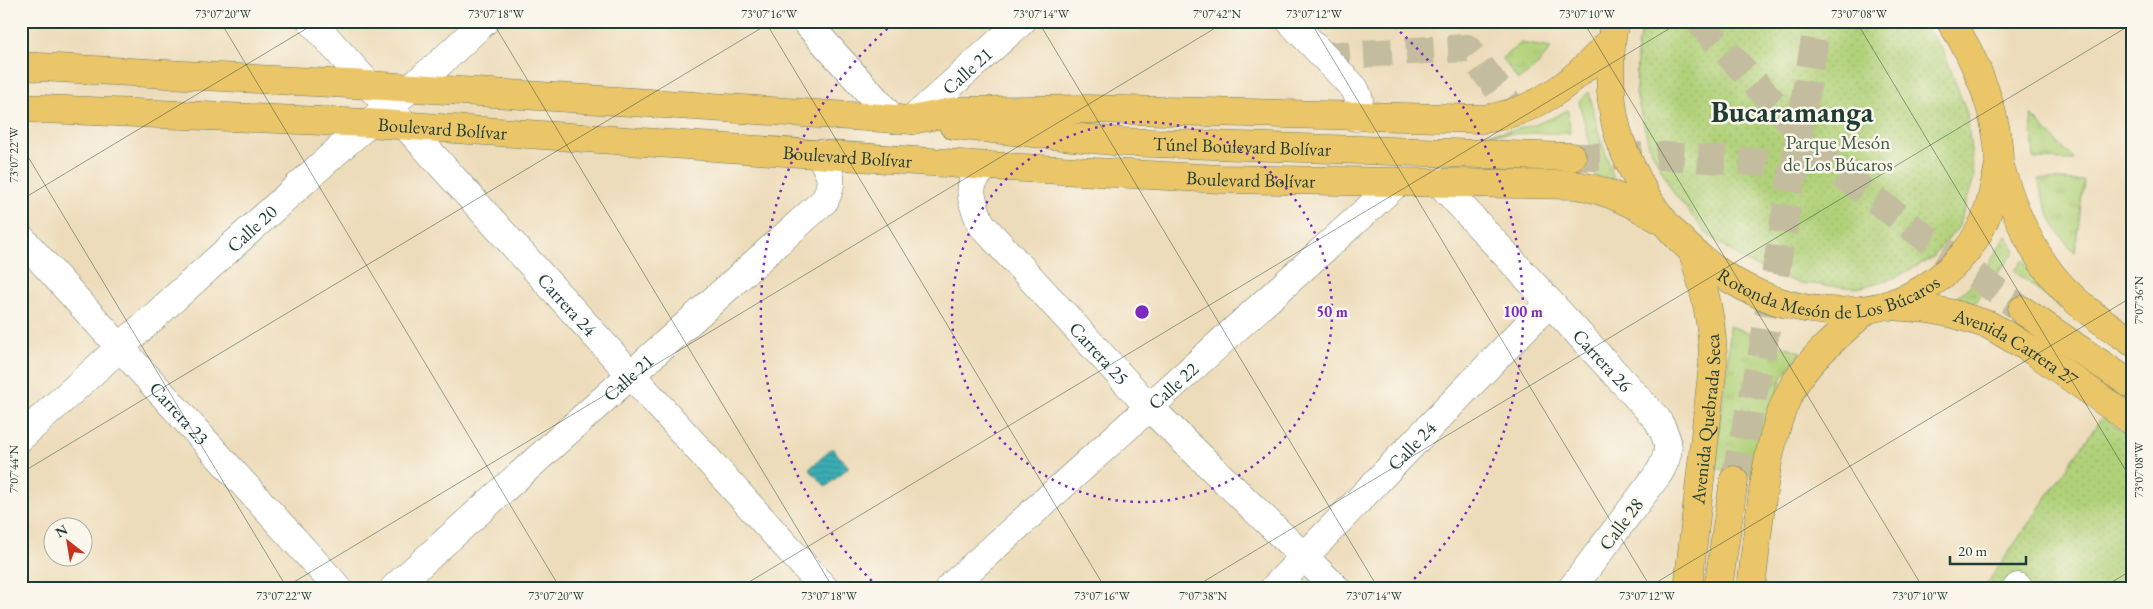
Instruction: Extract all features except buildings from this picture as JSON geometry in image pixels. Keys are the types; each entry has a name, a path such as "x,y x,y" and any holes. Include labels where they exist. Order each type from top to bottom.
{"main road":[{"name":"Rotonda Mesón de Los Búcaros","path":"1614,27 1611,78 1620,140 1641,188 1664,222 1693,253 1729,279 1756,294 1782,303 1812,310 1836,312 1876,308 1921,291 1950,270 1974,242 1989,212 2000,163 1993,113 1976,69 1950,21"},
{"name":"Boulevard Bolívar","path":"21,66 368,85 903,120 957,111 1056,109 1482,119 1516,113 1547,98 1586,68 1614,27"},
{"name":"Boulevard Bolívar","path":"21,108 388,119 820,154 1220,179 1439,182 1590,187 1638,206 1664,222"},
{"name":"Túnel Boulevard Bolívar","path":"903,120 1122,142 1572,157"},
{"path":"2000,163 2010,198 2026,232 2047,268 2065,290 2101,320 2132,342"},
{"name":"Avenida Quebrada Seca","path":"1688,588 1713,364 1710,311 1693,253"},
{"path":"1751,588 1769,462 1779,414 1794,385 1809,365 1876,308"},
{"name":"Avenida Carrera 27","path":"1876,308 1938,310 1989,325 2035,352 2132,421"},
{"path":"2022,310 2132,384"},
{"path":"1718,588 1734,480"}],"street":[{"name":"Carrera 24","path":"311,21 368,85 388,119 631,374 824,588"},
{"name":"Calle 20","path":"21,437 121,347 388,119 410,88 485,21"},
{"path":"805,21 903,120"},
{"name":"Calle 21","path":"903,120 1022,21"},
{"path":"1290,21 1355,89 1359,99 1356,117"},
{"name":"Calle 21","path":"394,588 825,200 832,185 820,154"},
{"name":"Carrera 25","path":"988,166 977,174 972,181 972,202 981,224 1149,407 1336,588"},
{"name":"Calle 22","path":"949,588 1398,182"},
{"name":"Carrera 26","path":"1439,182 1548,303 1658,419 1668,444 1667,459"},
{"name":"Carrera 23","path":"21,238 338,588"},
{"name":"Calle 24","path":"1274,588 1548,303"},
{"name":"Calle 28","path":"1572,588 1659,473 1667,459"}],"green space":[{"name":"Parque Mesón de Los Búcaros","path":"1646,21 1921,21 1944,52 1967,114 1974,178 1958,228 1932,258 1894,278 1858,288 1798,283 1746,262 1706,233 1673,192 1649,146 1636,94 1637,45"},
{"path":"1521,43 1551,48 1534,69 1518,80 1502,58"},
{"path":"1589,92 1598,130 1614,180 1595,176 1591,148 1579,101"},
{"path":"1568,110 1570,133 1482,134 1526,127"},
{"path":"2031,115 2074,160 2034,159"},
{"path":"2038,179 2084,181 2075,253 2051,219"},
{"path":"2006,235 2015,251 1974,304 1956,298 1984,270"},
{"path":"2023,260 2034,279 2062,309 2014,271"},
{"path":"1729,326 1801,352 1782,378 1754,474 1713,468 1728,365"},
{"path":"2102,417 2132,438 2132,588 1984,588"}],"water":[{"path":"832,448 849,467 826,487 809,469"}],"tunnel":[{"path":"1698,21 1833,168 2022,310"},
{"path":"1734,480 1760,365 1818,21"},
{"path":"1322,56 1467,48 1516,113"},
{"path":"1572,157 1665,156 1812,166"}],"district":[{"name":"Bucaramanga","path":"1792,112"}]}
